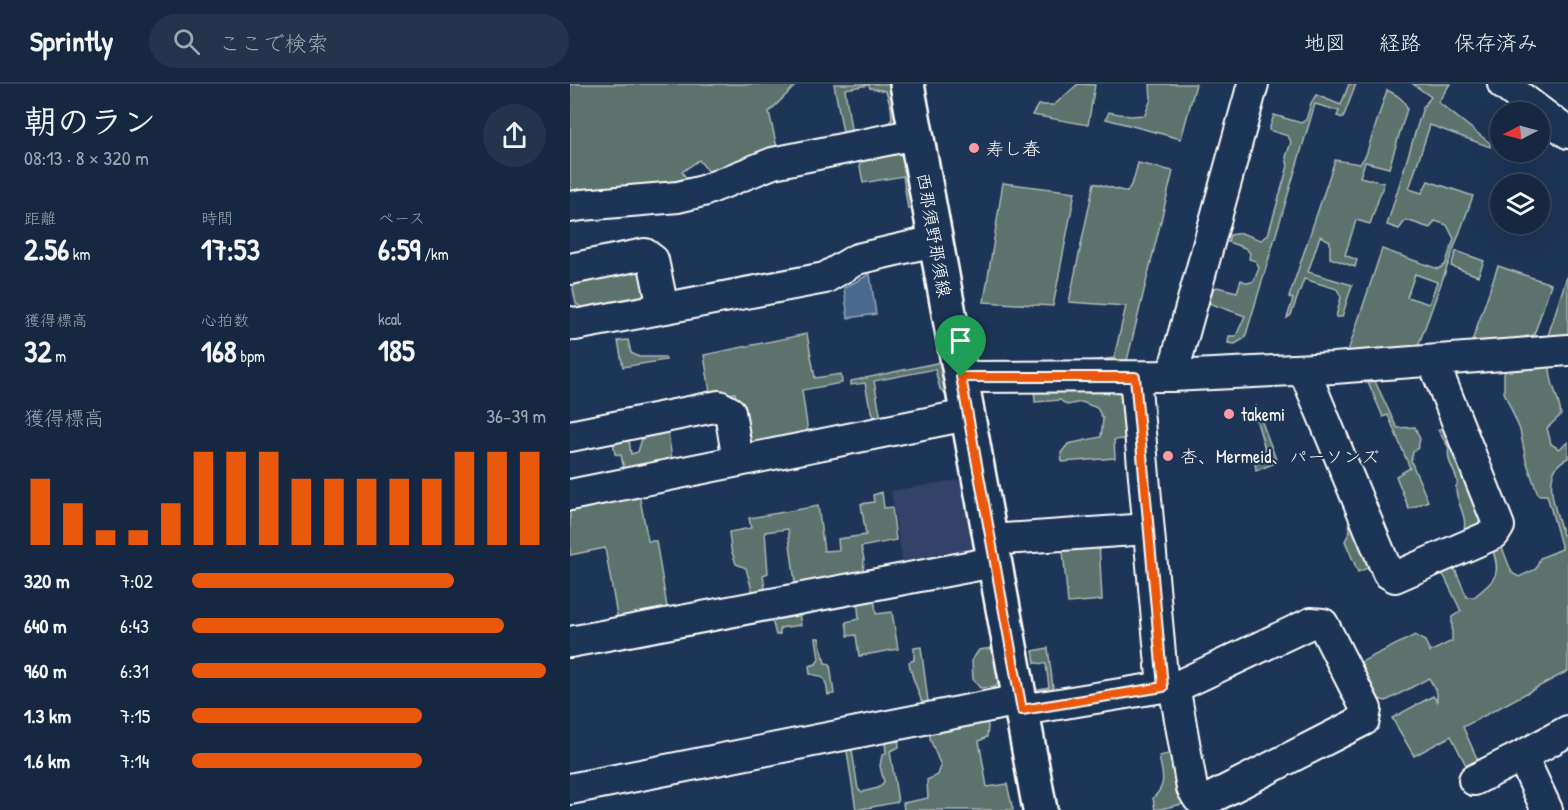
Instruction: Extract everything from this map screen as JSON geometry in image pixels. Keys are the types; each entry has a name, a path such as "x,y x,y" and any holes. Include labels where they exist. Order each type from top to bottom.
{"main road":[{"name":"西那須野那須線","path":"907,84 1040,810"}],"street":[{"path":"1172,376 1253,84"},
{"path":"1503,84 1568,133"},
{"path":"570,207 582,204 678,197 703,191 773,163 916,135"},
{"path":"570,322 575,325 825,278 857,258 935,241"},
{"path":"570,269 645,254 653,260 663,308"},
{"path":"961,377 1172,376 1304,370 1568,350"},
{"path":"1304,370 1388,573 1395,577 1494,534 1499,526 1433,361"},
{"path":"570,789 1021,705 1169,686 1182,684 1311,623 1323,624 1366,709 1364,720 1209,799 1198,798 1192,788 1169,686 1148,529 1135,377"},
{"path":"570,436 719,406 730,412 738,461"},
{"path":"570,495 968,416"},
{"path":"570,642 992,551 1148,529"},
{"path":"1474,780 1568,731"},
{"path":"1522,756 1547,810"}],"shaded area":[{"path":"870,274 876,314 848,318 844,288"},
{"path":"962,479 975,554 903,566 891,491"}],"green space":[{"path":"570,84 797,84 769,112 778,152 711,175 699,160 682,172 686,178 655,190 570,199"},
{"path":"834,84 899,84 906,127 844,138","holes":["869,85 870,88 886,91 892,119 884,128 857,133 851,129 845,89"]},
{"path":"1078,84 1095,85 1088,125 1032,115 1038,105 1054,105"},
{"path":"1150,84 1196,84 1181,139 1106,119 1109,112 1130,116 1145,115 1151,99"},
{"path":"1349,84 1356,84 1343,118 1337,116 1339,111 1315,104 1245,338 1235,344 1228,343 1229,336 1236,336 1245,316 1209,303 1211,291 1217,287 1237,292 1241,280 1248,283 1254,281 1259,268 1256,261 1249,259 1250,253 1245,248 1228,242 1230,235 1241,233 1261,240 1268,235 1288,166 1286,157 1291,142 1288,136 1269,130 1274,115 1301,123 1306,120 1316,95 1341,105"},
{"path":"1413,84 1450,84 1438,102 1490,143 1490,147 1430,125 1409,189 1422,193 1428,181 1473,196 1416,352 1353,356 1348,351 1382,249 1438,269 1445,265 1454,239 1447,225 1435,221 1430,228 1406,220 1399,229 1387,225 1423,107 1431,97","holes":["1415,274 1437,282 1429,304 1407,297"]},
{"path":"1387,90 1402,100 1407,109 1389,168 1365,162 1360,177 1384,183 1370,224 1356,220 1345,255 1357,260 1355,267 1330,258 1330,241 1320,236 1308,272 1352,285 1342,317 1336,317 1341,297 1337,289 1304,279 1291,315 1287,318 1293,299 1289,297 1335,160 1360,164 1366,155"},
{"path":"887,151 908,157 916,207 908,209 903,176 863,183 858,156"},
{"path":"1138,163 1173,171 1126,365 1084,367 1089,361 1114,358 1126,306 1069,302 1094,183 1127,192 1134,179"},
{"path":"1003,183 1075,192 1053,306 984,302"},
{"path":"1456,251 1484,261 1478,276 1451,266"},
{"path":"632,266 644,276 647,289 639,302 588,311 576,304 573,288 582,276"},
{"path":"1498,266 1551,284 1534,335 1470,347"},
{"path":"1568,273 1568,341 1546,342"},
{"path":"807,334 815,378 841,374 842,383 802,390 809,439 743,445 735,393 711,398 704,355"},
{"path":"628,340 631,353 639,357 665,357 666,360 623,367 618,341"},
{"path":"946,361 951,395 947,404 935,369 874,381 882,424 876,422 865,383 851,385 851,381"},
{"path":"1550,361 1551,376 1561,415 1547,428 1551,444 1559,449 1568,442 1568,458 1559,464 1554,472 1552,493 1563,535 1568,534 1568,671 1463,727 1479,763 1469,771 1451,736 1414,756 1392,718 1433,696 1437,701 1437,693 1429,678 1386,701 1373,698 1355,665 1415,635 1425,641 1430,652 1452,641 1452,617 1461,611 1444,576 1438,572 1451,560 1467,597 1474,597 1493,579 1497,568 1490,543 1499,540 1512,573 1519,577 1536,569 1540,558 1562,549 1547,495 1538,495 1526,460 1520,430 1504,392 1504,374 1508,365"},
{"path":"1372,375 1397,428 1415,427 1420,439 1411,461 1428,501 1409,509 1396,476 1410,468 1388,415 1383,417 1369,384 1363,380"},
{"path":"1034,388 1128,388 1132,438 1114,440 1115,458 1062,462 1061,453 1068,444 1101,437 1103,419 1097,408 1082,402 1067,405 1060,400 1035,402"},
{"path":"1256,406 1277,462 1256,471 1255,462 1265,449 1253,408"},
{"path":"1448,424 1490,522 1463,533 1465,522 1457,496 1457,480 1449,461 1449,448 1438,430"},
{"path":"667,425 673,466 625,475 621,455 615,454 612,434 628,432 631,454 638,452 642,438 649,428"},
{"path":"882,492 884,508 892,507 896,540 861,547 864,559 863,574 796,590 788,529 765,532 768,573 763,575 766,595 754,598 746,568 736,564 729,532 751,528 749,518 818,506 824,551 839,550 838,539 866,535 861,504 874,502 873,495"},
{"path":"639,494 648,541 656,541 668,613 618,621 605,548 570,555 570,507"},
{"path":"1348,513 1377,564 1358,572 1345,541 1350,531"},
{"path":"1099,542 1102,600 1068,603 1063,551 1071,544"},
{"path":"874,594 876,614 892,612 898,649 859,656 856,635 848,636 846,622 859,619 857,597"},
{"path":"798,608 801,625 780,628 780,634 776,635 770,612"},
{"path":"816,638 819,638 825,663 830,664 834,694 828,695 826,682 822,678 810,674 809,666 816,664 819,659"},
{"path":"921,647 929,709 924,709 909,662 914,660 914,648"},
{"path":"993,648 999,651 1002,680 995,687 980,688 973,679 972,660 979,650"},
{"path":"1048,648 1054,696 1039,692 1038,689 1049,687 1046,664 1035,663 1033,651"},
{"path":"985,716 988,726 987,737 979,741 987,787 1007,784 1013,810 904,810 903,803 928,798 927,780 938,775 941,766 930,739 931,726"},
{"path":"898,738 899,747 890,751 898,802 856,810 846,745 855,747 852,750 858,789 862,792 878,788 884,782 880,766 882,755 886,754 885,739"},
{"path":"1178,752 1188,803 1155,810 1153,798 1161,788 1163,778 1159,756"}],"place":[{"name":"寿し春","path":"974,148"},
{"name":"takemi","path":"1229,414"},
{"name":"杏、Mermeid、パーソンズ","path":"1168,456"}],"route":[{"path":"961,377 1135,377 1163,687 1022,710 961,377"}]}
